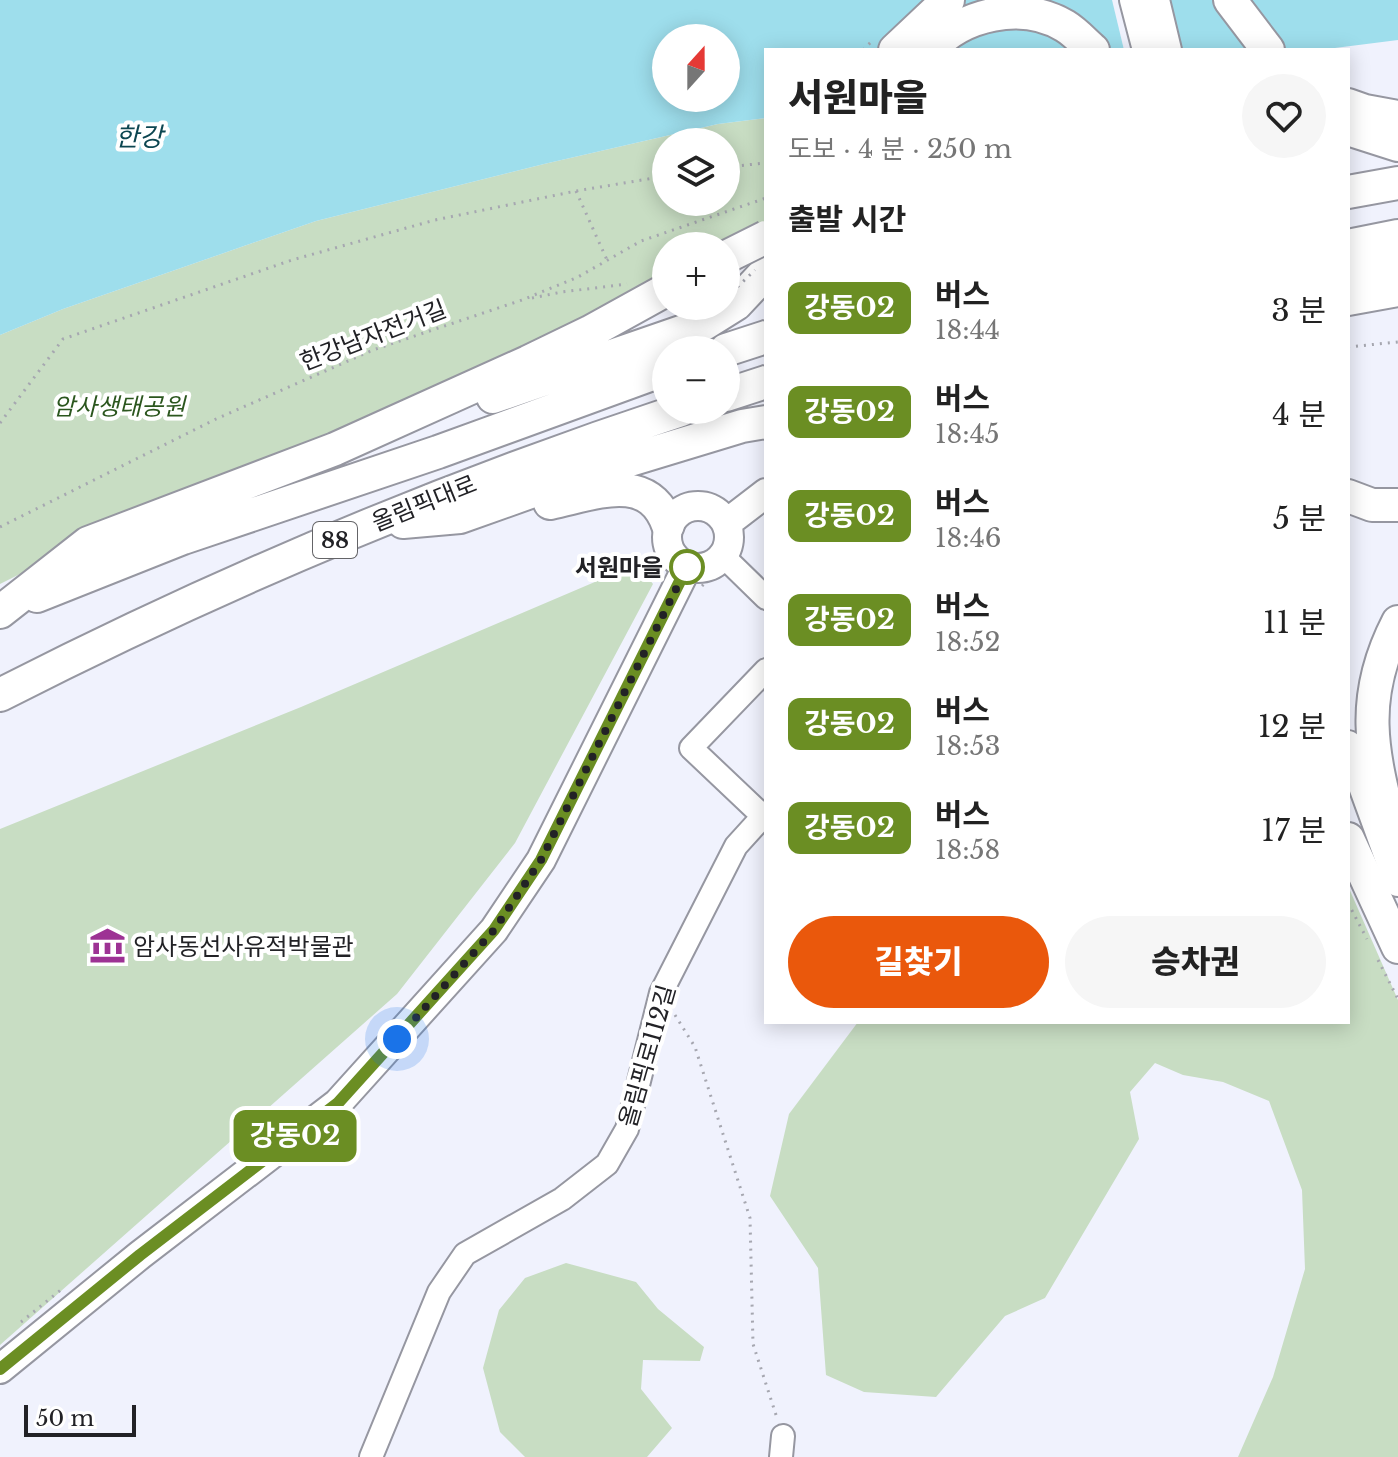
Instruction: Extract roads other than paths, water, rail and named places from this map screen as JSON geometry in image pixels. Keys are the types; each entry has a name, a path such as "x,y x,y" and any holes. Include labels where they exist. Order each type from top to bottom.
{"highway":[{"path":"897,48 948,0"},
{"path":"1230,0 1266,48"},
{"path":"932,48 944,34 971,19 1001,12 1035,14 1064,25 1091,48"},
{"path":"1350,106 1398,117"},
{"path":"1350,130 1398,145"},
{"path":"1350,179 1398,176"},
{"path":"1350,192 1398,183"},
{"path":"1350,246 1398,236"},
{"path":"740,257 764,257"},
{"path":"0,613 88,543 335,449 579,369 704,324 736,304 764,257"},
{"path":"1350,276 1398,265"},
{"path":"1350,299 1398,290"},
{"path":"335,449 590,332 652,298"},
{"path":"740,345 764,338"},
{"name":"올림픽대로","path":"0,613 183,538 438,452 652,374"},
{"path":"740,390 764,383"},
{"name":"올림픽대로","path":"0,695 74,657 271,567 469,484 652,420"},
{"path":"460,517 564,480 742,426 764,422"},
{"path":"371,525 505,512 624,489 638,491 652,499 664,513 668,525"},
{"path":"1350,497 1372,505 1398,505"},
{"path":"1398,622 1387,643 1377,675 1372,706 1372,744 1398,855"},
{"path":"1350,843 1398,947"}],"main road":[{"path":"1134,0 1146,48"},
{"path":"1155,0 1167,48"},
{"path":"727,523 764,495"},
{"path":"0,1369 140,1255 338,1103 494,930 541,860 682,577 724,558 729,541 727,523 719,513 700,505 681,510 668,525 666,535 671,554 682,577"},
{"path":"1350,750 1398,882"},
{"path":"1350,805 1398,937"}],"street":[{"path":"724,558 764,596"},
{"name":"올림픽로112길","path":"764,672 691,748 764,815"},
{"name":"올림픽로112길","path":"371,1457 439,1292 465,1254 562,1199 607,1164 620,1144 627,1129 661,993 736,846 764,817"}],"water":[{"name":"한강","path":"0,0 1398,0 1398,40 1335,48 764,48 764,118 701,128 652,128 652,139 316,221 63,309 0,335"}],"place":[{"name":"서원마을","path":"687,567"},
{"name":"암사동선사유적박물관","path":"107,946"}],"park label":[{"name":"암사생태공원","path":"119,406"}]}
